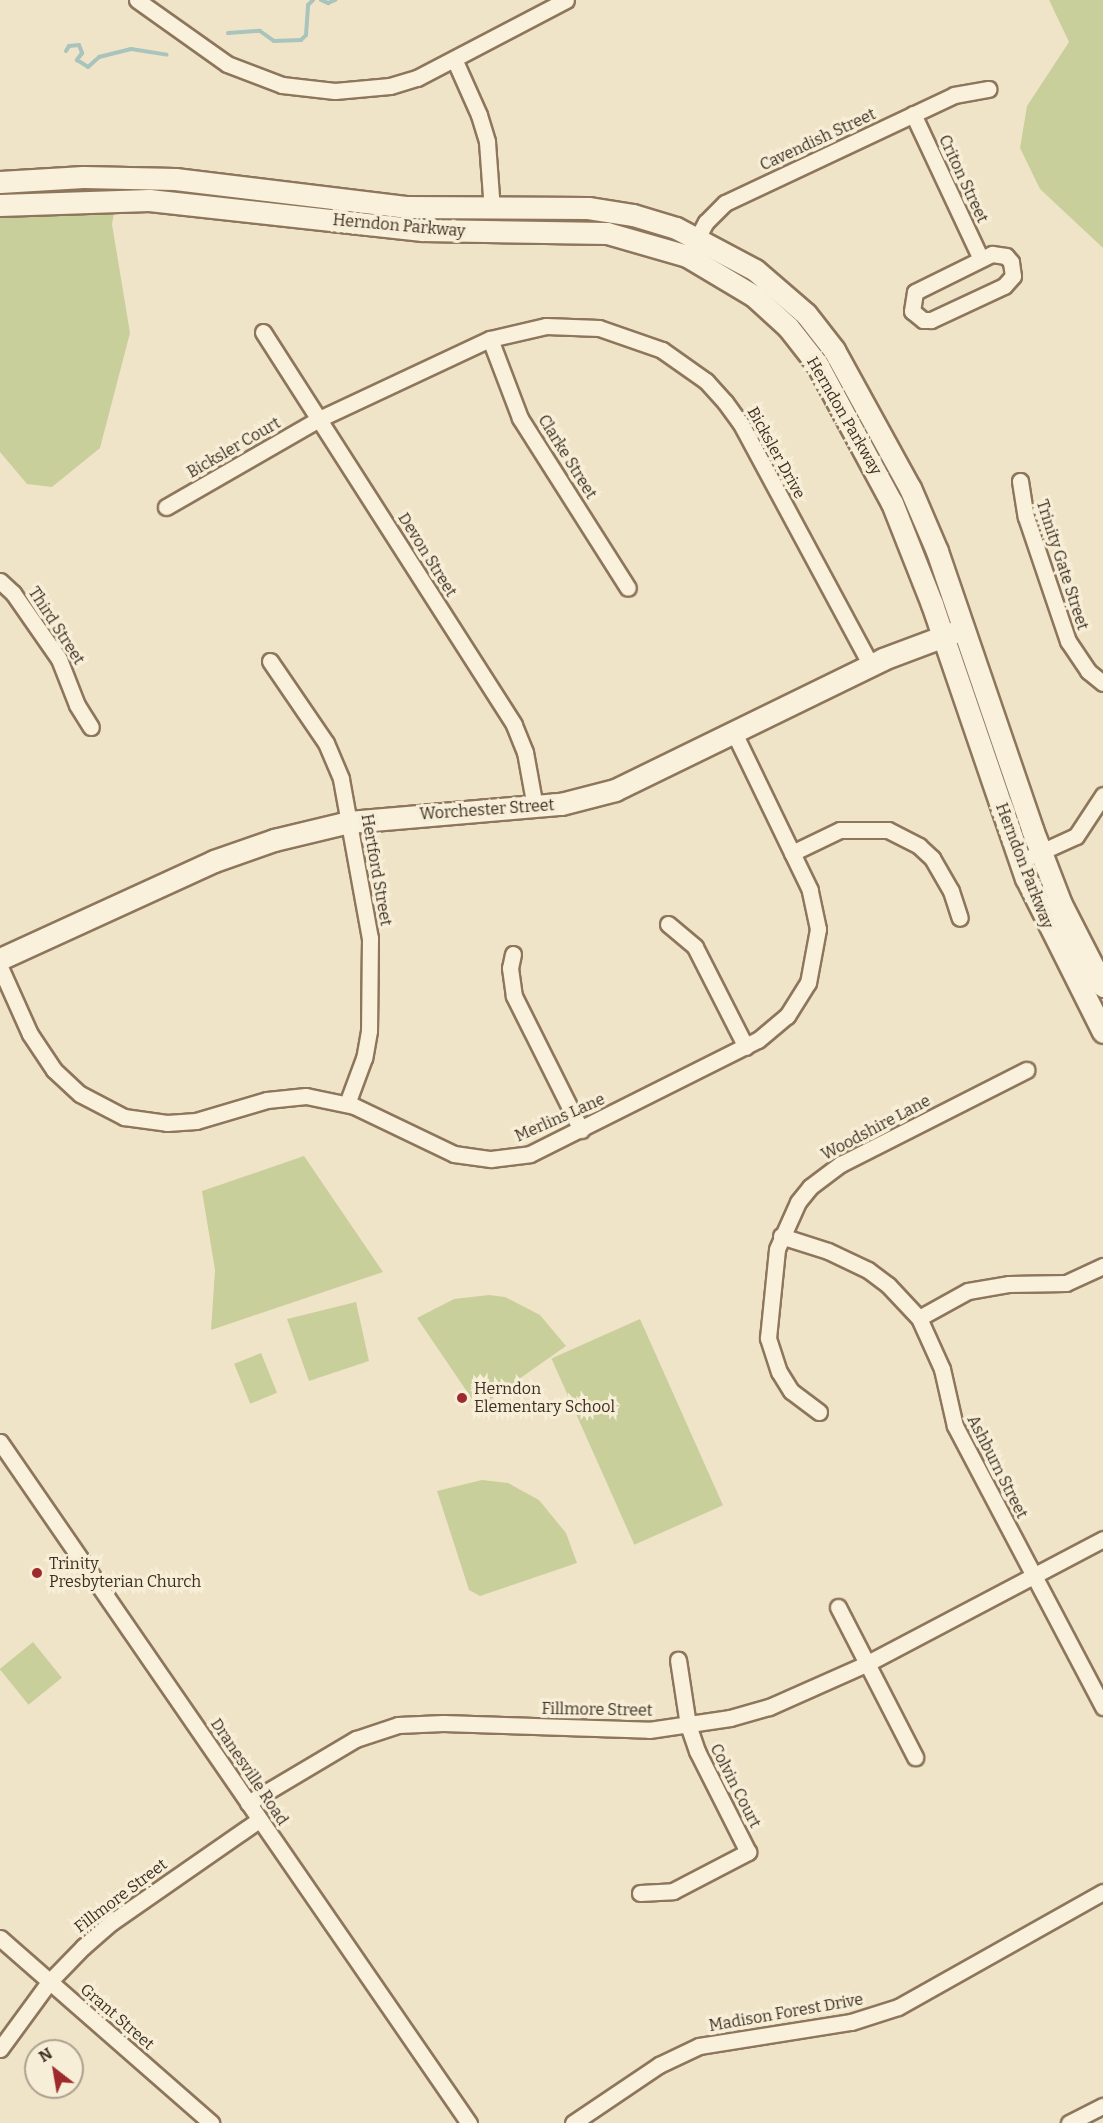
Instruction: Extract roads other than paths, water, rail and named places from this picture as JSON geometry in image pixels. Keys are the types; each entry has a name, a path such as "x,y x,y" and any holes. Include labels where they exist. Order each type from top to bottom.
{"main road":[{"name":"Herndon Parkway","path":"0,182 83,177 175,179 405,207 599,210 654,220 698,236 774,284 834,350 920,509 1041,853 1066,914 1103,986"},
{"name":"Herndon Parkway","path":"0,205 80,199 161,200 422,230 584,230 630,237 687,256 754,296 788,327 817,364 896,510 943,636 1020,861 1048,928 1103,1032"},
{"name":"Worchester Street","path":"0,959 214,861 274,840 349,822 535,807 615,790 871,665 964,629"}],"street":[{"path":"137,0 227,64 282,85 335,92 362,90 417,78 455,61 566,0"},
{"path":"455,61 480,116 487,142 492,210"},
{"name":"Cavendish Street","path":"687,256 715,211 725,203 954,95 988,88"},
{"name":"Criton Street","path":"913,114 981,259"},
{"path":"992,254 1006,256 1013,269 1010,282 931,320 916,317 910,304 915,292 981,259 992,254"},
{"name":"Bicksler Drive","path":"319,419 490,339 546,326 599,328 654,346 706,381 741,424 871,665"},
{"name":"Devon Street","path":"263,332 514,725 525,752 535,807"},
{"name":"Clarke Street","path":"490,339 520,418 628,588"},
{"name":"Bicksler Court","path":"166,507 319,419"},
{"name":"Trinity Gate Street","path":"1020,481 1026,517 1068,641 1088,671 1103,683"},
{"name":"Third Street","path":"0,581 25,608 59,659 77,705 91,726"},
{"name":"Hertford Street","path":"270,661 334,758 349,822 371,959 369,1031 364,1058 347,1104"},
{"name":"Merlins Lane","path":"0,967 30,1034 54,1070 80,1094 124,1116 167,1123 196,1121 287,1097 347,1104 438,1148 472,1158 530,1154 581,1131 746,1047 787,1016 814,966 815,909 792,853 734,733"},
{"path":"1020,861 1076,836 1103,795"},
{"path":"792,853 840,830 872,827 897,833 932,858 951,891 960,918"},
{"path":"668,924 695,947 746,1047"},
{"path":"513,954 510,968 514,996 581,1131"},
{"name":"Woodshire Lane","path":"819,1413 791,1391 778,1372 768,1338 767,1320 781,1236 798,1202 825,1174 1026,1070"},
{"name":"Ashburn Street","path":"781,1236 868,1270 888,1285 919,1318 942,1369 955,1426 1103,1707"},
{"path":"919,1318 968,1291 1009,1284 1066,1283 1103,1266"},
{"name":"Dranesville Road","path":"0,1442 469,2123"},
{"name":"Fillmore Street","path":"248,1803 356,1739 398,1725 443,1723 623,1731 688,1725 769,1707 866,1664 1103,1539"},
{"path":"838,1607 866,1664 882,1687 915,1757"},
{"path":"678,1660 688,1725"},
{"name":"Colvin Court","path":"640,1893 673,1891 748,1852 703,1764 688,1725"},
{"name":"Fillmore Street","path":"0,2049 50,1982 112,1922 259,1820"},
{"name":"Madison Forest Drive","path":"573,2123 659,2064 699,2046 851,2022 898,2007 1103,1892"},
{"name":"Grant Street","path":"0,1938 211,2123"},
{"path":"1069,2123 1103,2106"}],"waterway":[{"path":"228,33 260,31 274,41 301,40 306,35 308,5 313,0"},
{"path":"321,0 328,3 335,0"},
{"path":"66,51 69,46 79,45 82,53 77,60 88,67 99,57 131,49 167,55"}],"place":[{"name":"Herndon Elementary School","path":"462,1398"},
{"name":"Trinity Presbyterian Church","path":"37,1573"}]}
